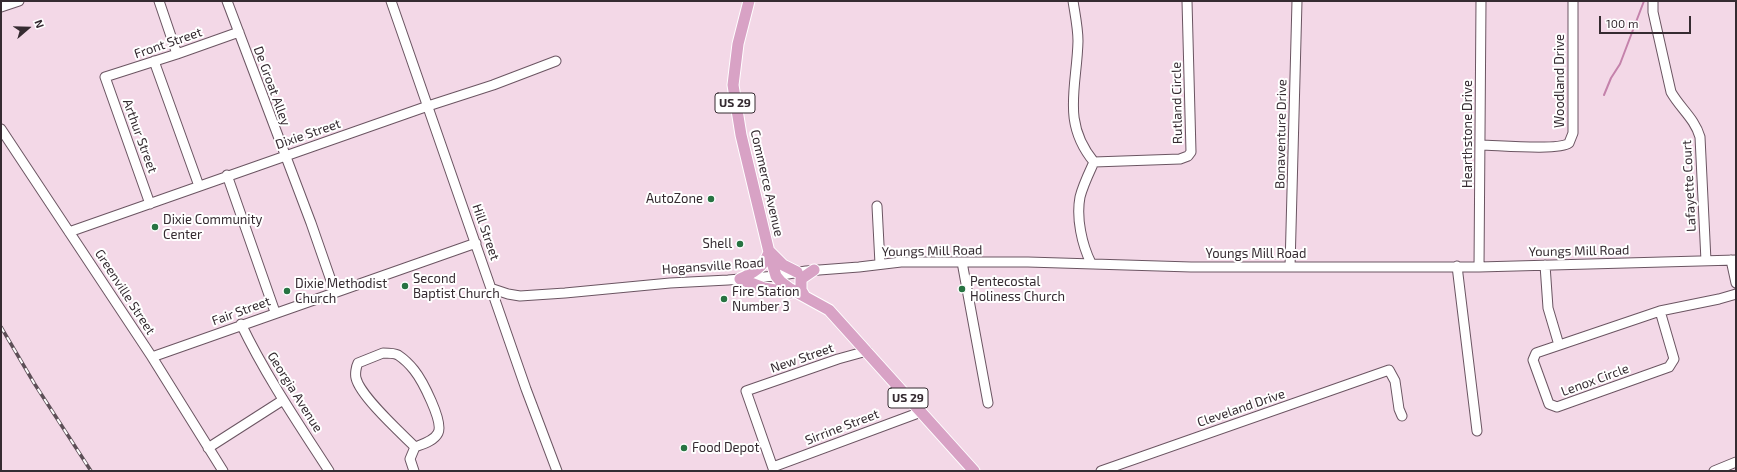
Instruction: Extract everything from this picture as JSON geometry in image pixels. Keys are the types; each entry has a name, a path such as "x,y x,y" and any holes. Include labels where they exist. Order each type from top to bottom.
{"main road":[{"name":"Commerce Avenue","path":"749,1 738,44 734,66 733,85 741,135 776,276"},
{"path":"740,279 761,266 766,260 769,252 783,265 797,272"},
{"path":"804,295 801,290 801,280 814,270"},
{"name":"Hogansville Road","path":"776,276 780,282 829,310 974,471"},
{"path":"740,279 764,288 804,295"}],"street":[{"path":"1,7 19,1"},
{"path":"159,1 177,54"},
{"name":"De Groat Alley","path":"227,1 284,156 311,223 335,292"},
{"name":"Hill Street","path":"391,1 493,289 526,389 557,471"},
{"path":"1073,1 1078,40 1073,105 1076,132 1083,149 1094,162 1080,198 1080,227 1087,255 1091,263"},
{"name":"Rutland Circle","path":"1094,162 1180,159 1188,156 1191,152 1187,1"},
{"name":"Bonaventure Drive","path":"1290,267 1297,1"},
{"name":"Hearthstone Drive","path":"1479,266 1481,1"},
{"name":"Woodland Drive","path":"1481,145 1561,147 1569,143 1572,133 1573,1"},
{"name":"Lafayette Court","path":"1653,1 1671,92 1676,101 1697,127 1700,137 1706,261"},
{"name":"Front Street","path":"105,77 177,54 238,32"},
{"path":"154,61 199,186"},
{"name":"Dixie Street","path":"69,232 228,175 487,87 556,61"},
{"name":"Arthur Street","path":"105,77 150,204"},
{"name":"Greenville Street","path":"1,130 152,357 223,471"},
{"path":"228,175 275,312"},
{"path":"877,206 880,264"},
{"name":"Fair Street","path":"152,357 275,312 476,243"},
{"path":"1734,260 1736,283"},
{"name":"Youngs Mill Road","path":"776,276 814,270 902,262 1091,263 1191,267 1290,267 1545,265 1734,260"},
{"path":"962,262 988,403"},
{"path":"1545,265 1548,308 1559,345"},
{"path":"1457,266 1477,431"},
{"name":"Hogansville Road","path":"493,289 520,296 670,283 776,276"},
{"name":"Lenox Circle","path":"1660,311 1674,359 1669,367 1556,407 1549,404 1533,360 1536,353 1660,311 1736,294"},
{"name":"Georgia Avenue","path":"242,324 254,351 283,400 330,471"},
{"name":"New Street","path":"774,469 746,391 838,358 867,351"},
{"path":"414,471 410,459 415,447 427,443 438,435 439,430 436,415 429,397 415,371 397,355 383,353 358,363 356,379 359,385 381,414 415,447"},
{"name":"Cleveland Drive","path":"1102,471 1389,370 1395,381 1398,409 1402,416"},
{"path":"208,448 283,400"},
{"name":"Sirrine Street","path":"774,469 921,412"},
{"path":"1714,471 1736,462"}],"waterway":[{"path":"1604,95 1611,78 1620,64 1644,1"}],"railway":[{"path":"1,327 34,383 91,471"}],"place":[{"name":"AutoZone","path":"711,199"},
{"name":"Dixie Community Center","path":"155,227"},
{"name":"Shell","path":"740,244"},
{"name":"Second Baptist Church","path":"405,286"},
{"name":"Pentecostal Holiness Church","path":"962,289"},
{"name":"Dixie Methodist Church","path":"287,291"},
{"name":"Fire Station Number 3","path":"724,299"},
{"name":"Food Depot","path":"684,448"}]}
